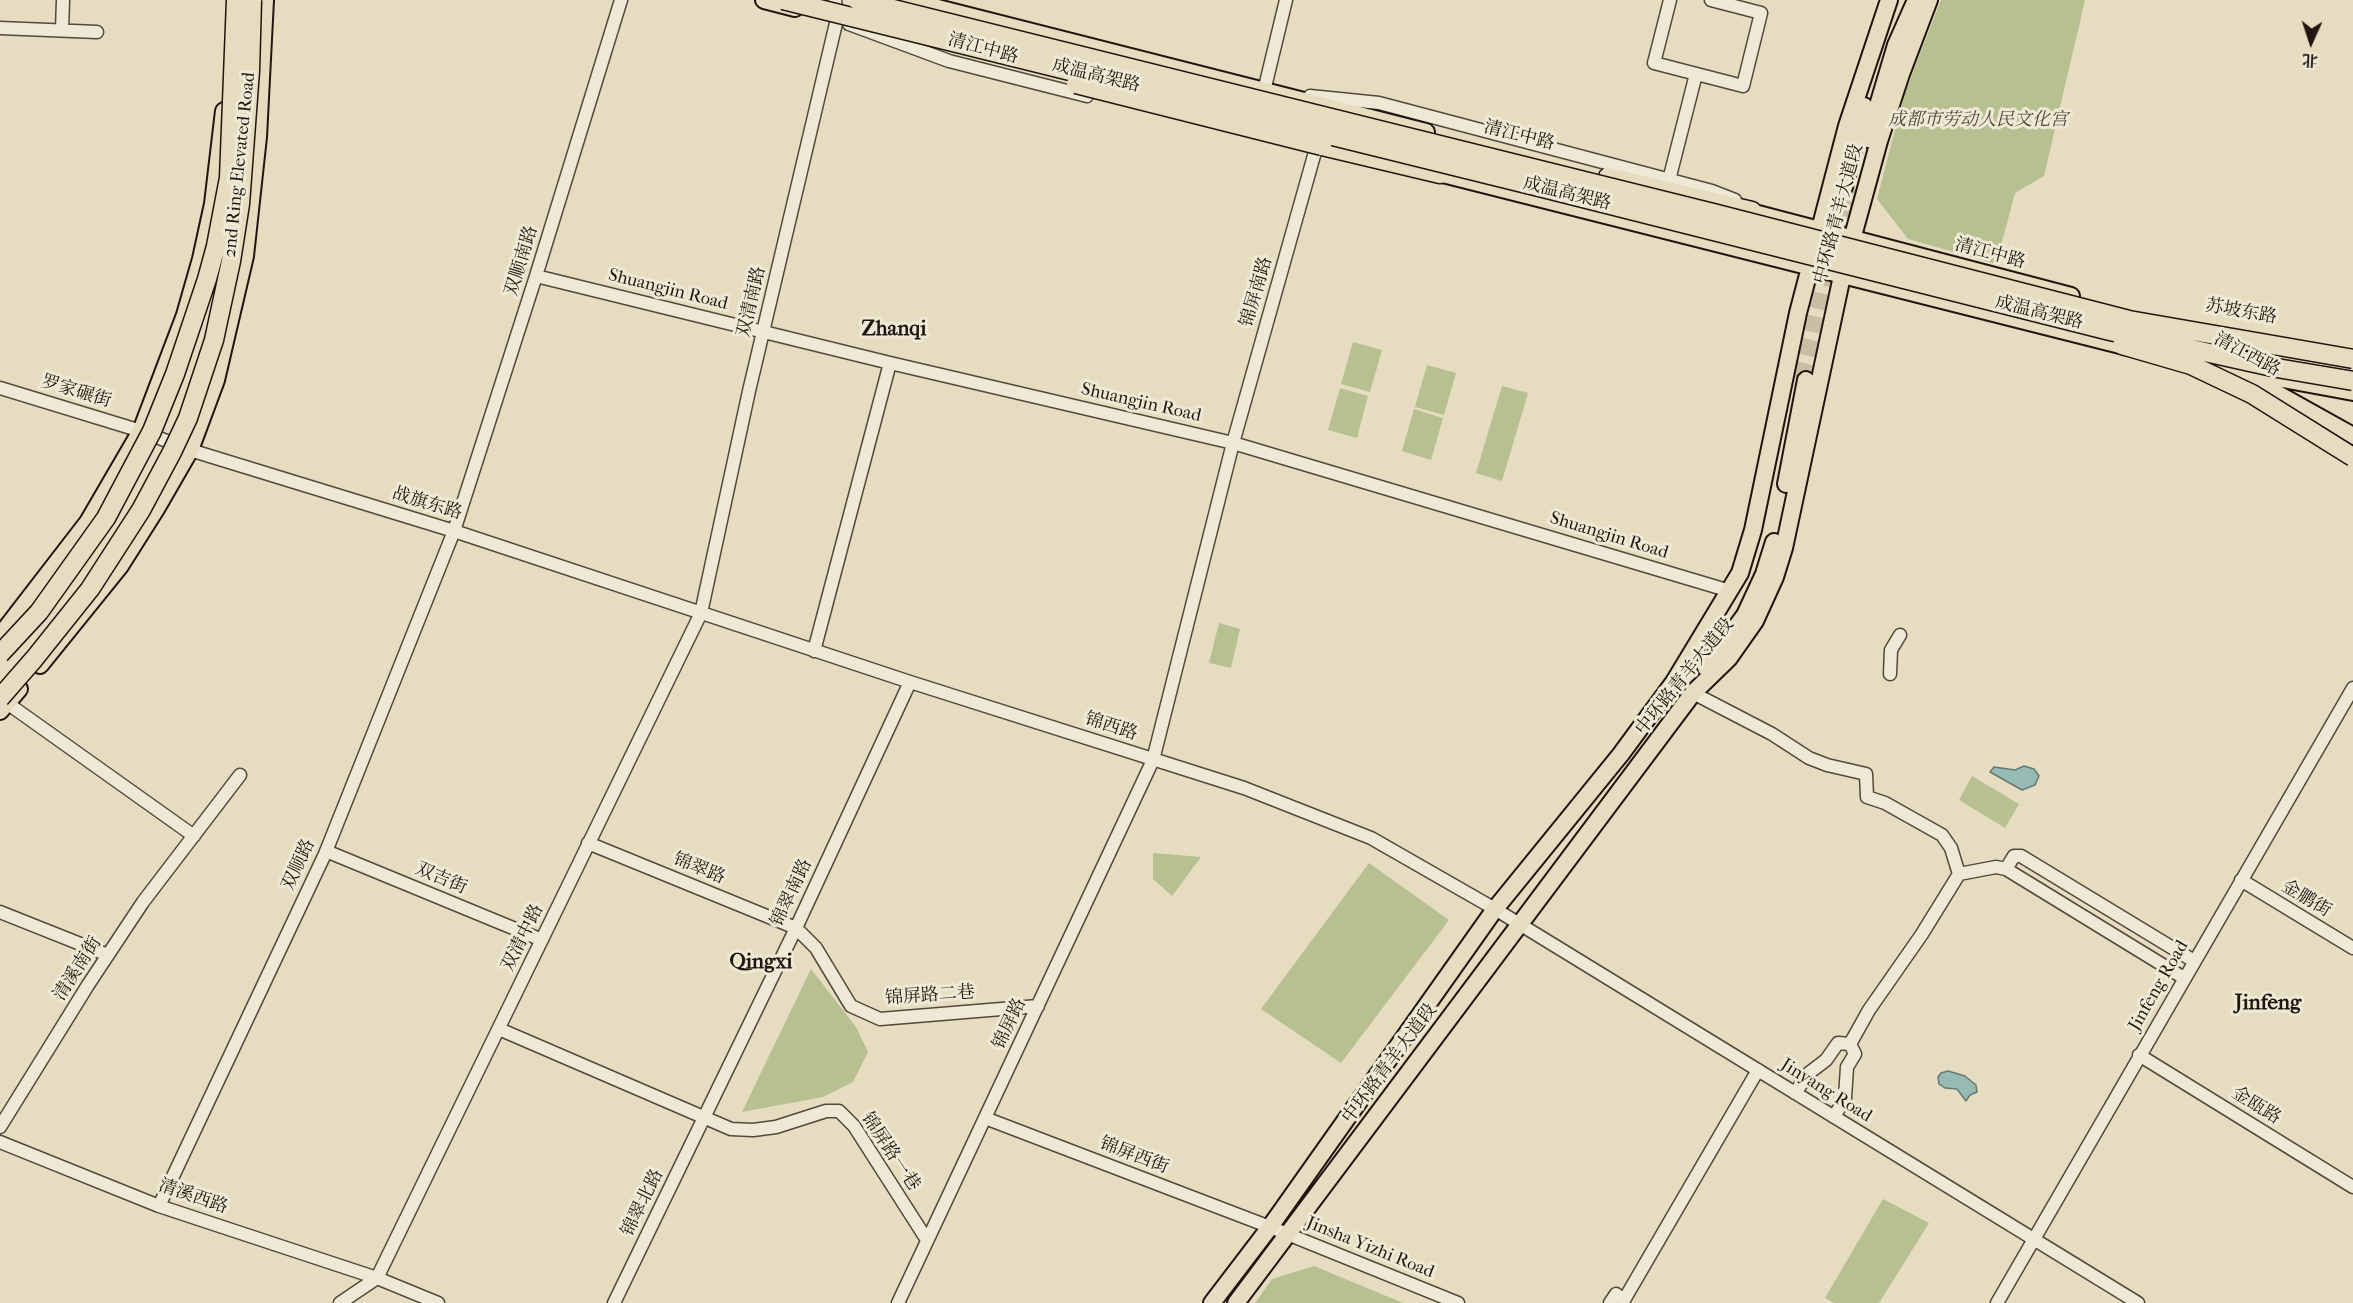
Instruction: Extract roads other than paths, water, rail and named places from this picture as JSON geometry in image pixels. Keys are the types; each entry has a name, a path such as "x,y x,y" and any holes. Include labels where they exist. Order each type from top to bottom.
{"highway":[{"name":"2nd Ring Elevated Road","path":"0,654 39,612 106,518 140,455 175,374 216,246 228,178 236,0"},
{"name":"2nd Ring Elevated Road","path":"2,704 34,659 90,589 141,510 188,418 214,340 231,261 241,193 252,0"},
{"name":"成温高架路","path":"783,0 1064,68 2110,331 2266,365 2353,381"},
{"name":"成温高架路","path":"856,0 1264,94 2129,320 2353,359"},
{"path":"879,25 1017,69 1319,149 1440,174"},
{"path":"1264,94 1387,120 1752,212"},
{"path":"2016,307 2080,333 2191,365 2252,394 2353,457"}],"main road":[{"path":"0,636 88,522 141,431 185,315 213,204 226,94 232,0"},
{"path":"2,704 56,646 120,566 190,450 216,380 245,256 258,137 265,0"},
{"name":"清江中路","path":"764,0 1317,137 1440,174 2171,358"},
{"name":"清江中路","path":"906,0 1264,94 1677,197 1801,224 2122,309"},
{"name":"中环路青羊大道段","path":"1212,1303 1270,1227 1495,909 1621,754 1674,682 1740,573 1753,530 1798,313 1852,108 1889,0"},
{"path":"1900,0 1868,90 1850,188 1896,45 1916,0"},
{"name":"中环路青羊大道段","path":"1236,1303 1692,693 1729,658 1755,621 1775,578 1784,548 1842,276 1887,115 1929,0"},
{"name":"苏坡东路","path":"2122,309 2232,331 2353,350"},
{"name":"清江西路","path":"2122,309 2353,436"},
{"path":"2171,358 2353,392"},
{"name":"清江西路","path":"2171,358 2261,396 2353,450"},
{"path":"1674,682 1715,636 1742,590 1754,564 1800,378 1782,511 1764,574 1745,615 1708,664 1692,693"}],"street":[{"path":"62,30 63,0"},
{"name":"双顺南路","path":"454,531 621,0"},
{"name":"双清南路","path":"701,614 763,333 837,19 835,0"},
{"path":"1286,0 1264,94 1379,103 1712,191 1801,224"},
{"path":"1670,0 1654,63 1743,86 1761,13 1711,0"},
{"name":"清江中路","path":"837,19 949,61 1319,149"},
{"path":"0,28 97,32"},
{"path":"1669,180 1696,74"},
{"name":"锦屏南路","path":"1153,760 1233,443 1319,149"},
{"name":"Shuangjin Road","path":"536,276 763,333 1233,443 1730,591"},
{"path":"814,651 890,363"},
{"name":"罗家碾街","path":"0,388 141,431"},
{"name":"战旗东路","path":"141,431 190,450 454,531 701,614"},
{"name":"双顺路","path":"159,1206 326,851 454,531"},
{"name":"锦西路","path":"701,614 1244,788 1371,838 1495,909"},
{"name":"双清中路","path":"377,1278 701,614"},
{"path":"1890,674 1892,650 1900,635"},
{"name":"锦翠南路","path":"704,1118 796,928 910,682"},
{"name":"Jinfeng Road","path":"1996,1303 2241,880 2349,706 2353,688"},
{"path":"1692,693 1772,734 1819,763 1866,774 1867,797 1885,803 1945,837 1959,874"},
{"path":"2,704 194,836"},
{"name":"锦屏路","path":"898,1303 1153,760"},
{"name":"清溪南街","path":"0,1127 143,902 240,775"},
{"name":"锦翠路","path":"588,843 796,928"},
{"name":"双吉街","path":"326,851 542,940"},
{"path":"2006,869 2014,856 2021,856 2194,962"},
{"path":"1850,1044 1869,1010 1922,934 1959,874 1996,867 2006,869 2184,978"},
{"name":"金鹏街","path":"2241,880 2353,948"},
{"name":"Jinyang Road","path":"1495,909 2138,1303"},
{"path":"0,912 108,955"},
{"name":"锦屏路二巷","path":"796,928 816,948 851,1006 880,1019 1038,1006"},
{"path":"500,1029 704,1118"},
{"path":"1795,1093 1809,1073 1826,1060 1839,1043 1850,1044"},
{"path":"1834,1117 1845,1098 1847,1067 1855,1054 1850,1044"},
{"name":"金瓯路","path":"2139,1055 2353,1187"},
{"path":"1610,1303 1616,1294 1624,1300 1758,1070"},
{"name":"锦屏路一巷","path":"704,1118 731,1129 753,1130 776,1127 826,1111 839,1111 854,1126 927,1240"},
{"name":"锦翠北路","path":"614,1303 704,1118"},
{"name":"锦屏西街","path":"986,1118 1270,1227"},
{"name":"清溪西路","path":"0,1142 159,1206 377,1278 438,1303"},
{"name":"Jinsha Yizhi Road","path":"1270,1227 1458,1303"},
{"path":"340,1303 377,1278"}],"water":[{"path":"2024,766 2034,769 2039,776 2035,785 2022,790 1990,772 1994,767 2015,770"},
{"path":"1948,1071 1965,1076 1976,1085 1977,1092 1970,1095 1966,1101 1957,1089 1945,1088 1939,1084 1938,1077 1941,1073"}],"tunnel":[{"path":"1794,377 1844,187"},
{"path":"1806,380 1856,190"}],"district":[{"name":"Zhanqi","path":"894,330"},
{"name":"Qingxi","path":"761,963"},
{"name":"Jinfeng","path":"2268,1004"}],"park label":[{"name":"成都市劳动人民文化宫","path":"1978,121"}]}
